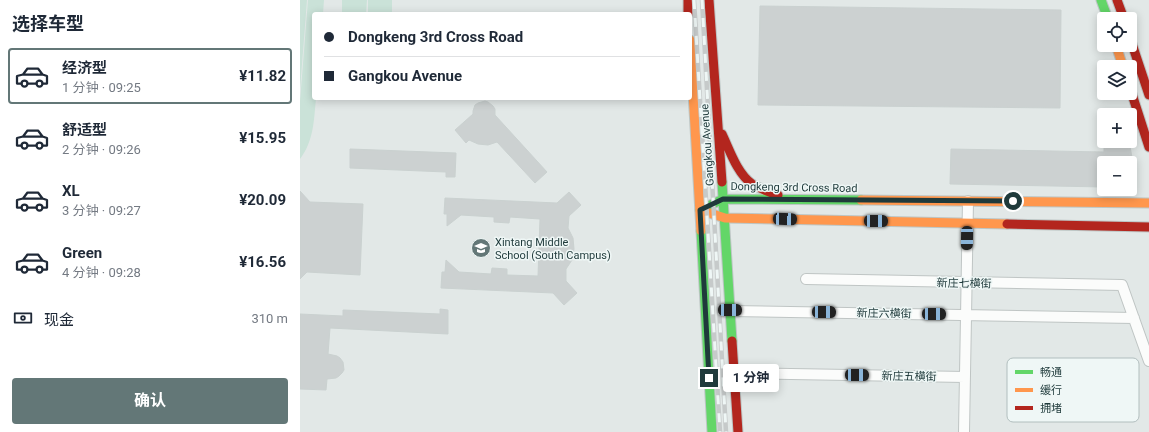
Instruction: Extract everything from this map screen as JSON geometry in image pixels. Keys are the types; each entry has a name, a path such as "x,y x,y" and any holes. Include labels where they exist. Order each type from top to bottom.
{"street":[{"path":"688,0 688,12"},
{"name":"Gangkou Avenue","path":"709,0 738,432"},
{"path":"1101,0 1105,12"},
{"path":"1117,0 1121,12"},
{"path":"1136,52 1146,78 1149,95"},
{"name":"Gangkou Avenue","path":"692,74 712,432"},
{"path":"1134,100 1149,147"},
{"path":"718,125 735,162 751,183 764,190 789,199"},
{"name":"Dongkeng 3rd Cross Road","path":"700,210 723,199 1149,203"},
{"path":"964,432 968,201"},
{"path":"700,210 724,218 1149,227"},
{"name":"新庄七横街","path":"806,280 1122,285 1134,318"},
{"name":"新庄六横街","path":"730,310 1134,318"},
{"path":"1134,318 1149,361"},
{"name":"新庄五横街","path":"734,373 965,377"}],"green space":[{"path":"300,0 307,0 300,90"},
{"path":"308,0 324,0 323,12 312,12 312,100 316,100 311,137 305,152 300,159 300,101"},
{"path":"342,0 367,0 366,12 342,12"},
{"path":"368,0 392,0 392,12 368,12"}],"building":[{"path":"760,6 1061,10 1060,108 758,105"},
{"path":"485,101 493,106 495,109 495,115 547,172 535,183 497,142 488,145 478,144 469,140 466,143 455,130 473,114 475,105"},
{"path":"1104,148 1130,148 1132,156 1097,156 1097,187 950,184 951,149 1104,152"},
{"path":"350,149 456,153 455,177 446,177 446,172 350,168"},
{"path":"300,191 310,202 363,204 360,275 307,272 300,279"},
{"path":"569,192 581,205 569,216 568,228 573,238 574,249 572,260 566,269 566,281 577,293 564,305 553,293 441,288 442,272 445,272 446,260 459,272 491,274 492,268 507,269 507,275 538,276 540,219 510,217 509,223 494,222 494,217 461,215 447,226 447,214 444,214 445,198 557,203"},
{"path":"440,309 448,310 448,334 330,328 328,354 340,358 343,362 344,370 336,378 327,379 326,390 300,389 300,314 343,316 343,310 440,314"}],"railway":[{"path":"694,0 720,432"},
{"path":"702,0 726,432"}],"traffic: fast":[{"path":"1101,0 1105,12"},
{"path":"722,182 732,341"},
{"path":"700,210 723,199 861,200"},
{"path":"701,231 712,432"}],"traffic: slow":[{"path":"1118,52 1121,60"},
{"path":"692,75 701,231"},
{"path":"861,200 1149,203"},
{"path":"700,210 725,218 1007,224"}],"traffic: jam":[{"path":"688,0 688,12"},
{"path":"709,0 722,182"},
{"path":"1117,0 1121,12"},
{"path":"1135,52 1149,95"},
{"path":"1134,100 1149,147"},
{"path":"722,134 734,161 742,174 752,184 778,195"},
{"path":"1007,224 1149,227"},
{"path":"732,341 738,432"}],"place":[{"name":"Xintang Middle School (South Campus)","path":"481,248"}],"route":[{"path":"709,378 700,210 723,199 1013,201"}]}
